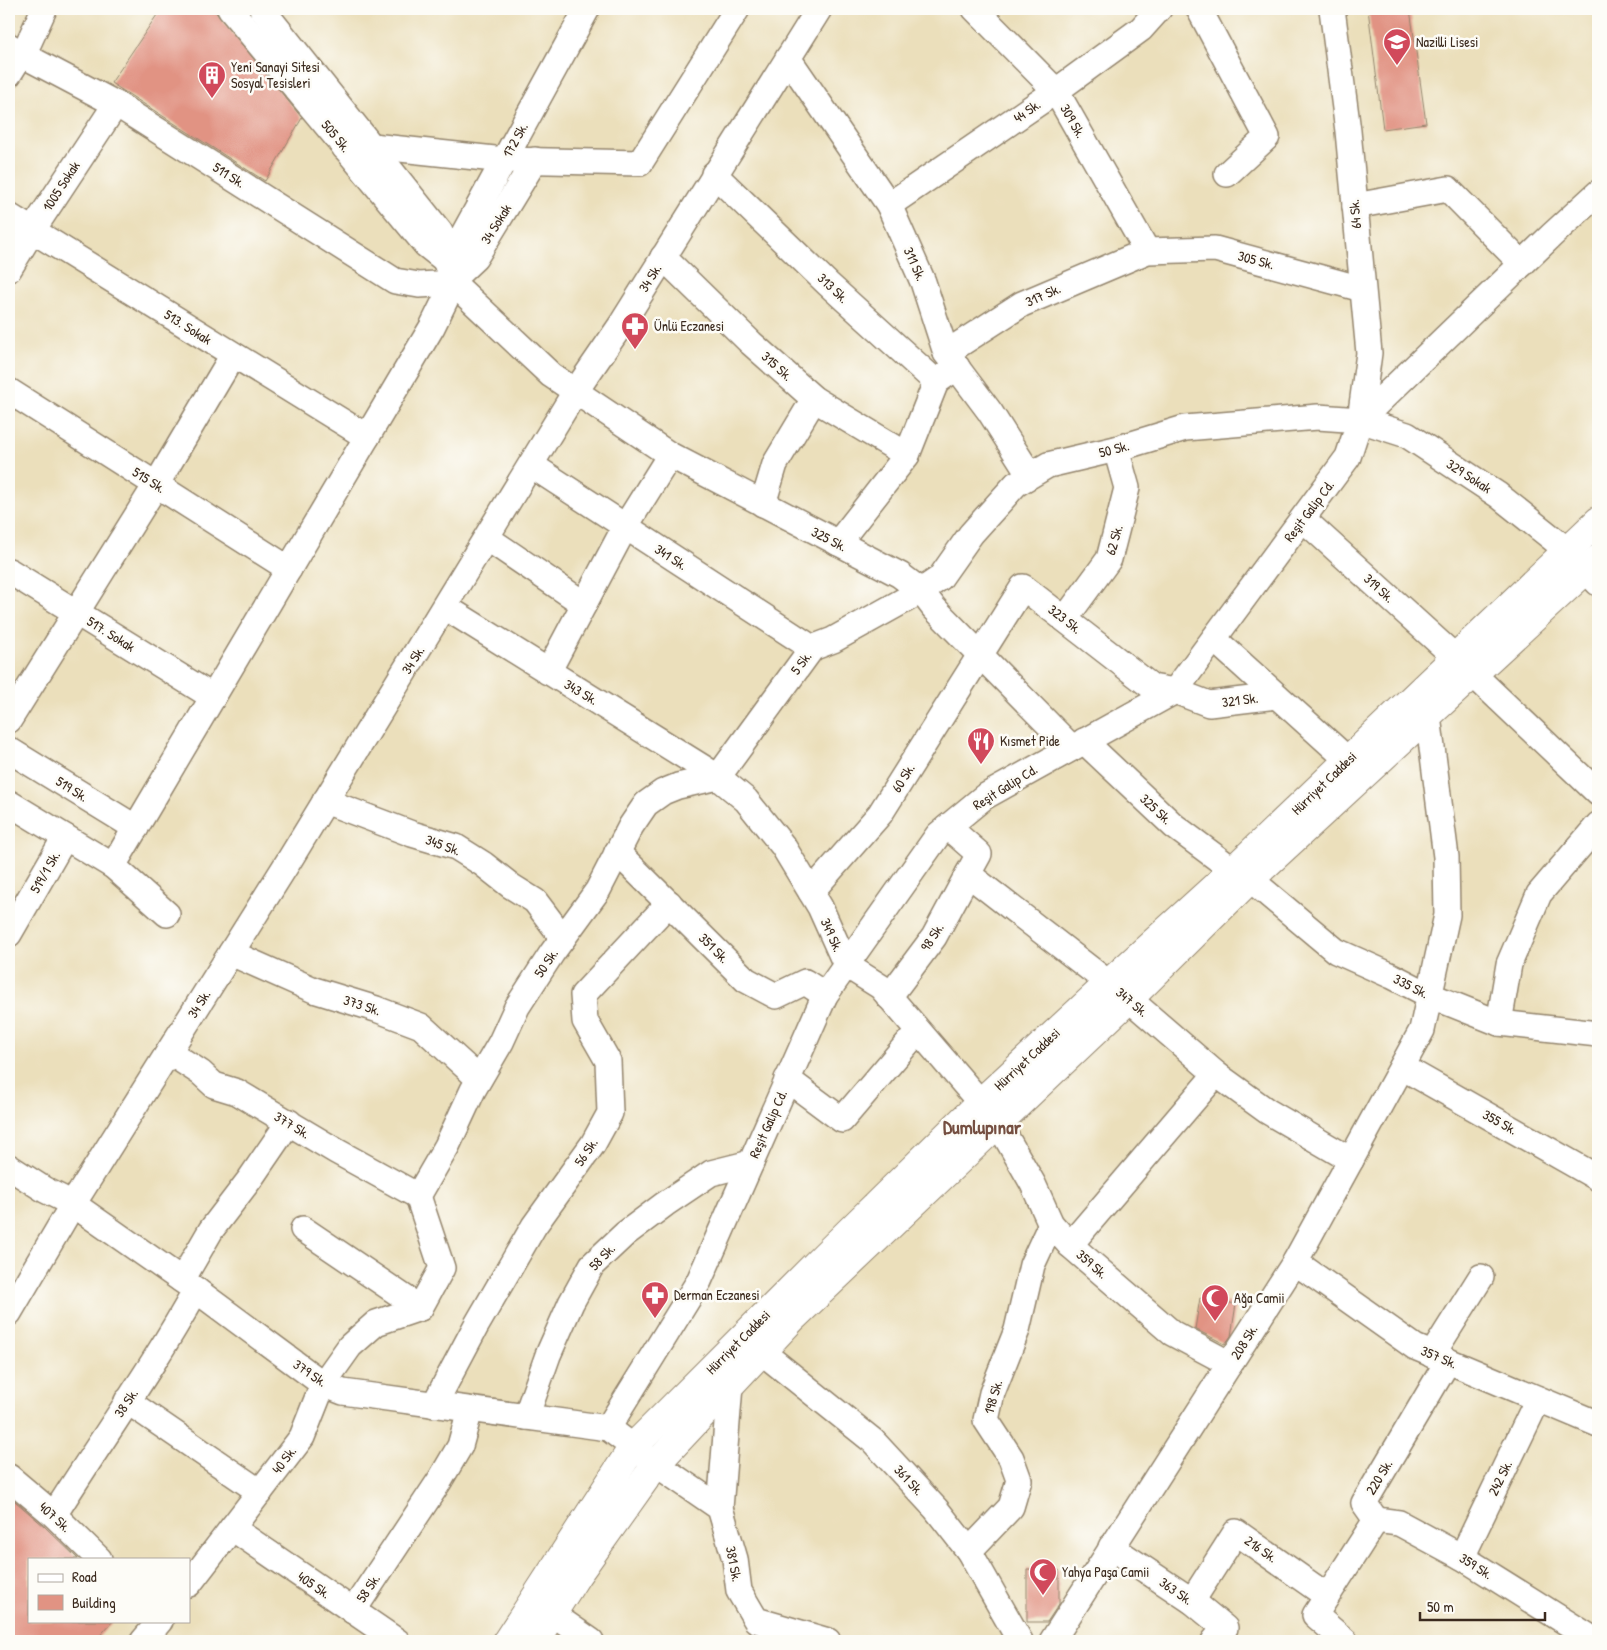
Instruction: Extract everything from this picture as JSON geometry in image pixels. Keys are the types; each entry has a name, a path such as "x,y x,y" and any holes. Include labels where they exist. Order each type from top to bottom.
{"main road":[{"name":"Hürriyet Caddesi","path":"1241,874 1428,716 1464,665 1567,550 1598,521"},
{"name":"Hürriyet Caddesi","path":"535,1641 577,1575 656,1464 793,1318 998,1123 1119,991 1241,874 1348,760 1464,665 1594,571"},
{"name":"Hürriyet Caddesi","path":"507,1641 633,1447 824,1255 981,1102 1119,991"}],"street":[{"path":"17,54 44,9"},
{"path":"17,54 61,9"},
{"name":"505 Sk.","path":"230,9 426,245 551,375"},
{"name":"505 Sk.","path":"262,9 440,232 452,272"},
{"name":"172 Sk.","path":"452,272 457,246 587,9"},
{"path":"346,148 372,146 504,160 640,163 736,9"},
{"name":"34 Sk.","path":"9,1313 73,1204 325,802 575,392 621,325 819,9"},
{"name":"44 Sk.","path":"889,205 1056,91 1141,29 1159,9"},
{"path":"1199,9 1267,137 1227,174"},
{"name":"64 Sk.","path":"1332,9 1348,131 1369,353 1360,420"},
{"name":"309 Sk.","path":"980,10 1056,91 1146,251"},
{"name":"511 Sk.","path":"17,54 116,104 395,281 419,285 452,272"},
{"name":"311 Sk.","path":"788,58 889,205 923,282 951,360 990,412 1030,475"},
{"name":"1005 Sokak","path":"9,270 32,231 116,104"},
{"name":"34 Sokak","path":"452,272 475,258 535,160"},
{"name":"313 Sk.","path":"714,174 828,284 936,382"},
{"path":"1355,206 1448,189 1522,264"},
{"name":"Reşit Galip Cd.","path":"608,1428 699,1281 825,995 938,835 984,797 1175,691 1348,457 1360,420 1598,193"},
{"name":"513. Sokak","path":"9,216 367,437"},
{"name":"305 Sk.","path":"1146,251 1215,249 1362,289"},
{"name":"317 Sk.","path":"951,360 1022,304 1146,251"},
{"name":"315 Sk.","path":"663,257 751,342 814,399 907,455"},
{"path":"113,866 432,327 452,272"},
{"path":"9,720 156,485 233,355"},
{"path":"838,543 907,455 936,382 951,360"},
{"name":"325 Sk.","path":"551,375 670,455 900,575 921,592 980,655 1078,745 1174,826 1241,874"},
{"name":"515 Sk.","path":"9,391 288,569"},
{"path":"762,504 775,464 814,399"},
{"name":"50 Sk.","path":"921,592 940,578 971,534 1016,484 1048,465 1116,449 1185,428 1318,417 1360,420"},
{"name":"329 Sokak","path":"1360,420 1407,435 1498,495 1594,571"},
{"name":"62 Sk.","path":"1065,619 1109,559 1127,488 1116,449"},
{"path":"548,672 625,527 670,455"},
{"name":"341 Sk.","path":"531,465 812,648"},
{"name":"319 Sk.","path":"1303,519 1464,665 1598,793"},
{"path":"486,538 584,604"},
{"name":"517. Sokak","path":"9,571 213,697"},
{"name":"323 Sk.","path":"980,655 1023,587 1152,687 1175,691"},
{"name":"5 Sk.","path":"718,777 812,648 833,640 921,592"},
{"name":"343 Sk.","path":"445,607 718,777"},
{"name":"321 Sk.","path":"1214,639 1348,760"},
{"name":"60 Sk.","path":"811,892 880,814 980,655"},
{"name":"321 Sk.","path":"1175,691 1209,704 1277,696"},
{"name":"208 Sk.","path":"1052,1641 1295,1262 1422,1030 1447,915 1446,857 1428,716"},
{"name":"519 Sk.","path":"9,750 136,828"},
{"name":"50 Sk.","path":"418,1196 447,1146 479,1079 517,1007 598,890 631,826 646,804 664,792 678,786 718,777"},
{"name":"349 Sk.","path":"718,777 746,800 783,846 820,907 846,965 881,987 998,1123"},
{"name":"345 Sk.","path":"325,802 412,834 456,847 535,901 563,938"},
{"path":"9,803 113,866 167,914"},
{"path":"1499,1023 1509,964 1538,894 1598,825"},
{"path":"948,827 979,854 968,874"},
{"name":"519/1 Sk.","path":"9,934 65,837"},
{"name":"351 Sk.","path":"617,852 746,980 776,996 805,982 825,995"},
{"name":"347 Sk.","path":"968,874 1119,991 1216,1074 1267,1111 1352,1160"},
{"name":"98 Sk.","path":"889,998 934,936 968,874"},
{"name":"335 Sk.","path":"1241,874 1336,951 1392,976 1431,985 1499,1023 1598,1034"},
{"name":"56 Sk.","path":"434,1405 476,1326 534,1226 593,1144 610,1113 608,1061 585,1021 583,994 669,903"},
{"name":"373 Sk.","path":"231,953 314,990 376,1009 421,1026 479,1079"},
{"path":"787,1079 842,1120 918,1031"},
{"name":"377 Sk.","path":"169,1052 202,1073 214,1085 236,1092 336,1151 418,1196"},
{"name":"355 Sk.","path":"1402,1067 1598,1178"},
{"path":"1070,1245 1216,1074"},
{"name":"38 Sk.","path":"54,1515 167,1342 211,1230 289,1122"},
{"name":"359 Sk.","path":"998,1123 1033,1184 1051,1224 1070,1245 1172,1333 1230,1364"},
{"name":"58 Sk.","path":"526,1417 548,1356 571,1303 592,1265 625,1234 664,1204 710,1173 751,1163"},
{"name":"379 Sk.","path":"9,1168 44,1190 73,1204 189,1285 323,1384 343,1392 608,1428 656,1464"},
{"path":"303,1229 420,1308 442,1268 418,1196"},
{"name":"198 Sk.","path":"969,1551 1011,1507 1019,1480 1011,1458 986,1420 992,1393 1017,1330 1032,1265 1051,1224"},
{"name":"357 Sk.","path":"1295,1262 1414,1347 1597,1420"},
{"path":"1440,1358 1481,1277"},
{"name":"40 Sk.","path":"190,1583 302,1437 323,1384 350,1346 376,1322 420,1308"},
{"name":"361 Sk.","path":"762,1352 873,1441 936,1509 969,1551 1020,1641"},
{"name":"220 Sk.","path":"1376,1520 1364,1503 1440,1358"},
{"path":"656,1464 720,1508 730,1386"},
{"name":"242 Sk.","path":"1462,1557 1538,1398"},
{"path":"127,1402 260,1492"},
{"name":"58 Sk.","path":"353,1611 456,1453 460,1446 470,1410"},
{"name":"407 Sk.","path":"9,1476 99,1558"},
{"name":"381 Sk.","path":"720,1508 735,1559 739,1591 754,1631 828,1641"},
{"path":"1345,1641 1321,1606 1376,1520"},
{"name":"359 Sk.","path":"1376,1520 1399,1523 1462,1557 1596,1641"},
{"name":"405 Sk.","path":"232,1528 396,1641"},
{"name":"216 Sk.","path":"1192,1601 1236,1532 1321,1606"},
{"name":"363 Sk.","path":"1111,1547 1192,1601 1225,1628 1214,1641"},
{"path":"552,1614 590,1641"},
{"path":"143,1641 159,1622"}],"building":[{"name":"Yeni Sanayi Sitesi Sosyal Tesisleri","path":"161,9 213,9 302,118 265,181 111,83"},
{"name":"Nazilli Lisesi","path":"1368,9 1410,9 1426,123 1383,129"},
{"name":"Ağa Camii","path":"1200,1298 1236,1304 1231,1336 1225,1344 1195,1329"},
{"path":"9,1496 77,1558 28,1558 28,1622 112,1622 95,1641 9,1641"},
{"name":"Yahya Paşa Camii","path":"1027,1569 1059,1570 1059,1604 1047,1622 1027,1622"}],"place":[{"name":"Nazilli Lisesi","path":"1397,66"},
{"name":"Yeni Sanayi Sitesi Sosyal Tesisleri","path":"212,99"},
{"name":"Ünlü Eczanesi","path":"635,350"},
{"name":"Kısmet Pide","path":"981,765"},
{"name":"Derman Eczanesi","path":"655,1319"},
{"name":"Ağa Camii","path":"1215,1322"},
{"name":"Yahya Paşa Camii","path":"1043,1596"}],"district":[{"name":"Dumlupınar","path":"982,1127"}]}
